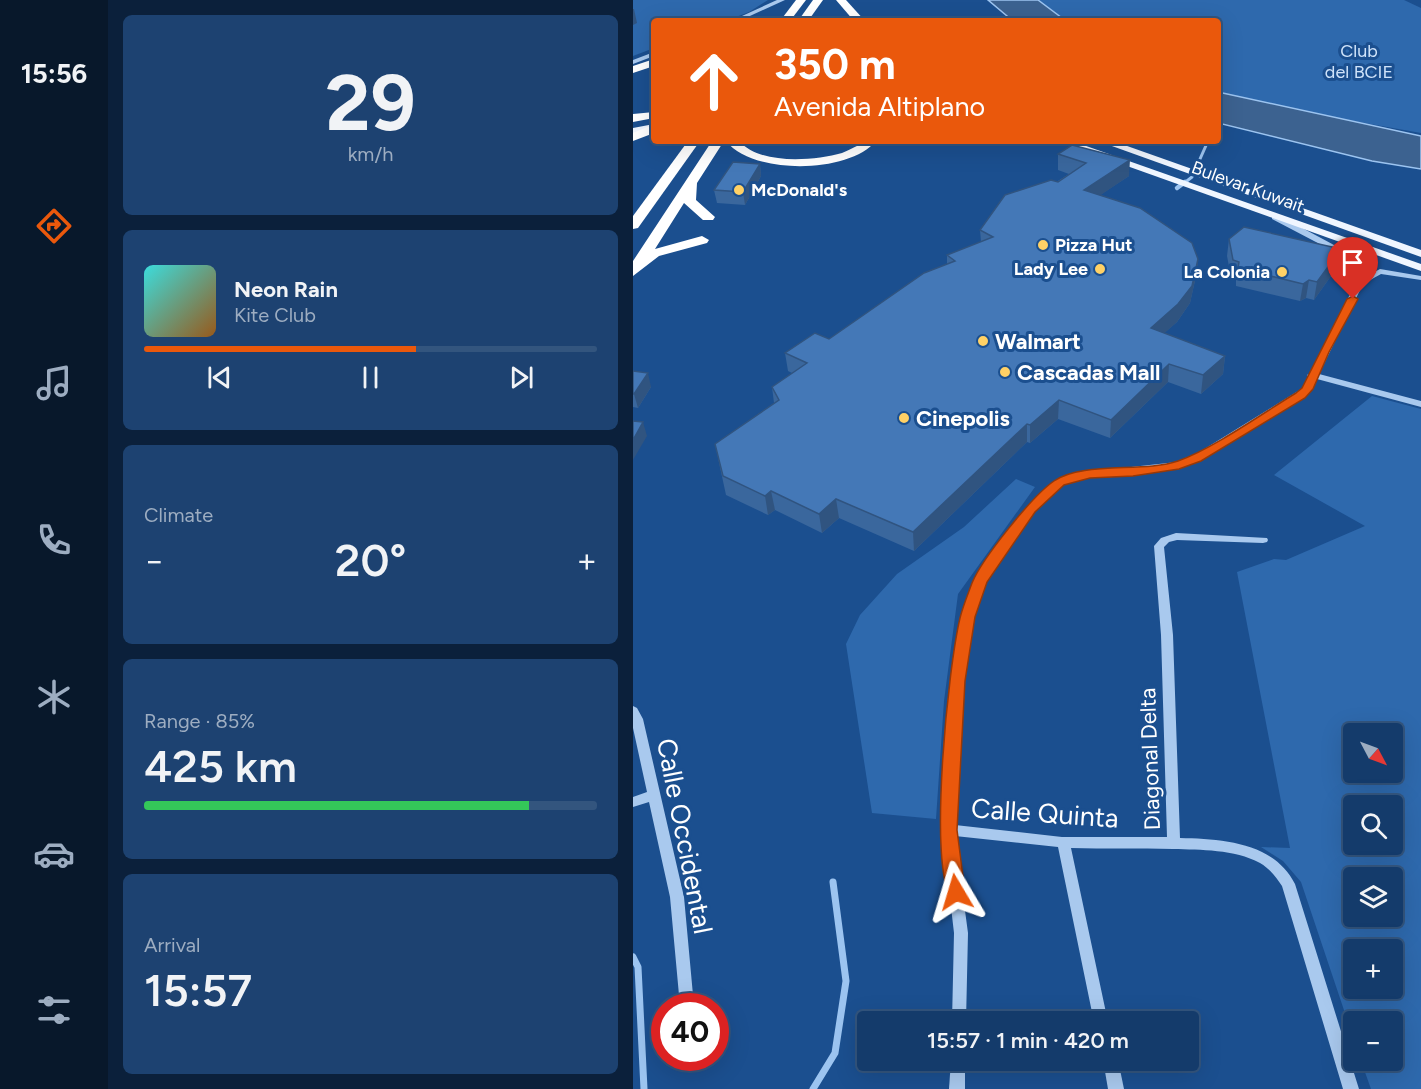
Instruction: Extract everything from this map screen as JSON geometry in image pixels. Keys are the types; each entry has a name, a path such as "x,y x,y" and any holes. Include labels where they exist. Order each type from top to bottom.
{"highway":[{"path":"787,18 801,0"},
{"path":"805,18 818,0"},
{"path":"841,0 857,18"},
{"path":"633,70 651,63"},
{"path":"633,119 651,116"},
{"path":"633,134 651,130"},
{"path":"633,225 692,144"},
{"path":"633,274 716,144"},
{"path":"734,144 738,150 751,156 783,160 825,160 853,155 867,144"},
{"path":"633,201 664,181"},
{"path":"692,184 689,201 708,217"},
{"path":"633,274 654,253 702,240"}],"main road":[{"name":"Bulevar Kuwait","path":"1071,144 1421,268"},
{"name":"Bulevar Kuwait","path":"1112,144 1421,254"}],"street":[{"path":"741,18 782,0"},
{"path":"633,62 651,55"},
{"path":"959,1011 961,933 948,830 957,681 967,617 980,581 1031,509 1060,483 1077,476 1163,468 1196,458 1301,395 1307,389 1312,375 1362,282 1362,267 1351,256 1273,216"},
{"path":"1362,282 1380,271 1391,271 1421,278"},
{"path":"1312,375 1421,404"},
{"name":"Diagonal Delta","path":"1263,540 1176,536 1165,540 1159,546 1167,635 1174,844 1240,851 1262,858 1278,869 1289,884 1351,1089"},
{"name":"Calle Occidental","path":"633,711 637,719 677,897 686,993"},
{"path":"633,802 653,795"},
{"name":"Calle Quinta","path":"948,830 1063,842 1174,844"},
{"path":"1063,842 1099,1011"},
{"path":"957,1089 958,1071"},
{"path":"1112,1071 1116,1089"}],"green space":[{"path":"633,0 768,0 749,12 734,18 651,18 651,49 633,56"},
{"name":"Club del BCIE","path":"1020,0 1404,0 1421,8 1421,133 1221,98 1221,18 1041,18"},
{"path":"1372,396 1421,409 1421,1089 1371,1089 1365,1071 1403,1071 1403,1011 1344,1011 1301,882 1283,861 1261,847 1290,848 1237,572 1274,559 1286,560 1365,526 1274,475"},
{"path":"1016,479 1035,487 958,594 944,701 936,819 872,813 846,644 860,615 897,574 964,527"}],"shaded area":[{"path":"988,0 1038,0 1062,18 1009,18"},
{"path":"1221,93 1421,136 1421,169 1372,161 1221,124"}],"building":[{"name":"Cascadas Mall","path":"1072,145 1130,160 1084,190 1140,208 1192,243 1198,259 1192,286 1178,304 1151,328 1225,356 1203,375 1169,364 1111,420 1059,400 1030,425 1027,424 913,532 836,499 819,514 771,491 765,496 723,476 715,444 779,400 772,387 807,363 785,353 815,333 829,339 924,273 955,261 947,255 993,237 980,230 1005,195 1051,180 1058,182 1086,163 1058,154"},
{"path":"733,162 760,164 743,192 714,190"},
{"path":"1244,227 1341,249 1317,282 1309,280 1303,284 1238,268 1239,262 1233,260 1229,239"},
{"path":"633,371 648,373 634,394 633,394"},
{"path":"633,421 643,422 633,440"}],"waterway":[{"path":"1183,184 1192,177 1207,144"},
{"path":"1177,188 1185,182"},
{"path":"813,1089 835,1053 846,981 833,882"},
{"path":"633,957 638,967 644,1089"}],"place":[{"name":"McDonald's","path":"739,190"},
{"name":"Pizza Hut","path":"1043,245"},
{"name":"Lady Lee","path":"1100,269"},
{"name":"La Colonia","path":"1282,272"},
{"name":"Walmart","path":"983,341"},
{"name":"Cascadas Mall","path":"1005,372"},
{"name":"Cinepolis","path":"904,418"}],"route":[{"path":"956,892 948,830 957,681 967,617 980,581 1031,509 1060,483 1077,476 1090,474 1133,472 1179,465 1196,458 1301,395 1307,389 1312,375 1353,299"}]}
